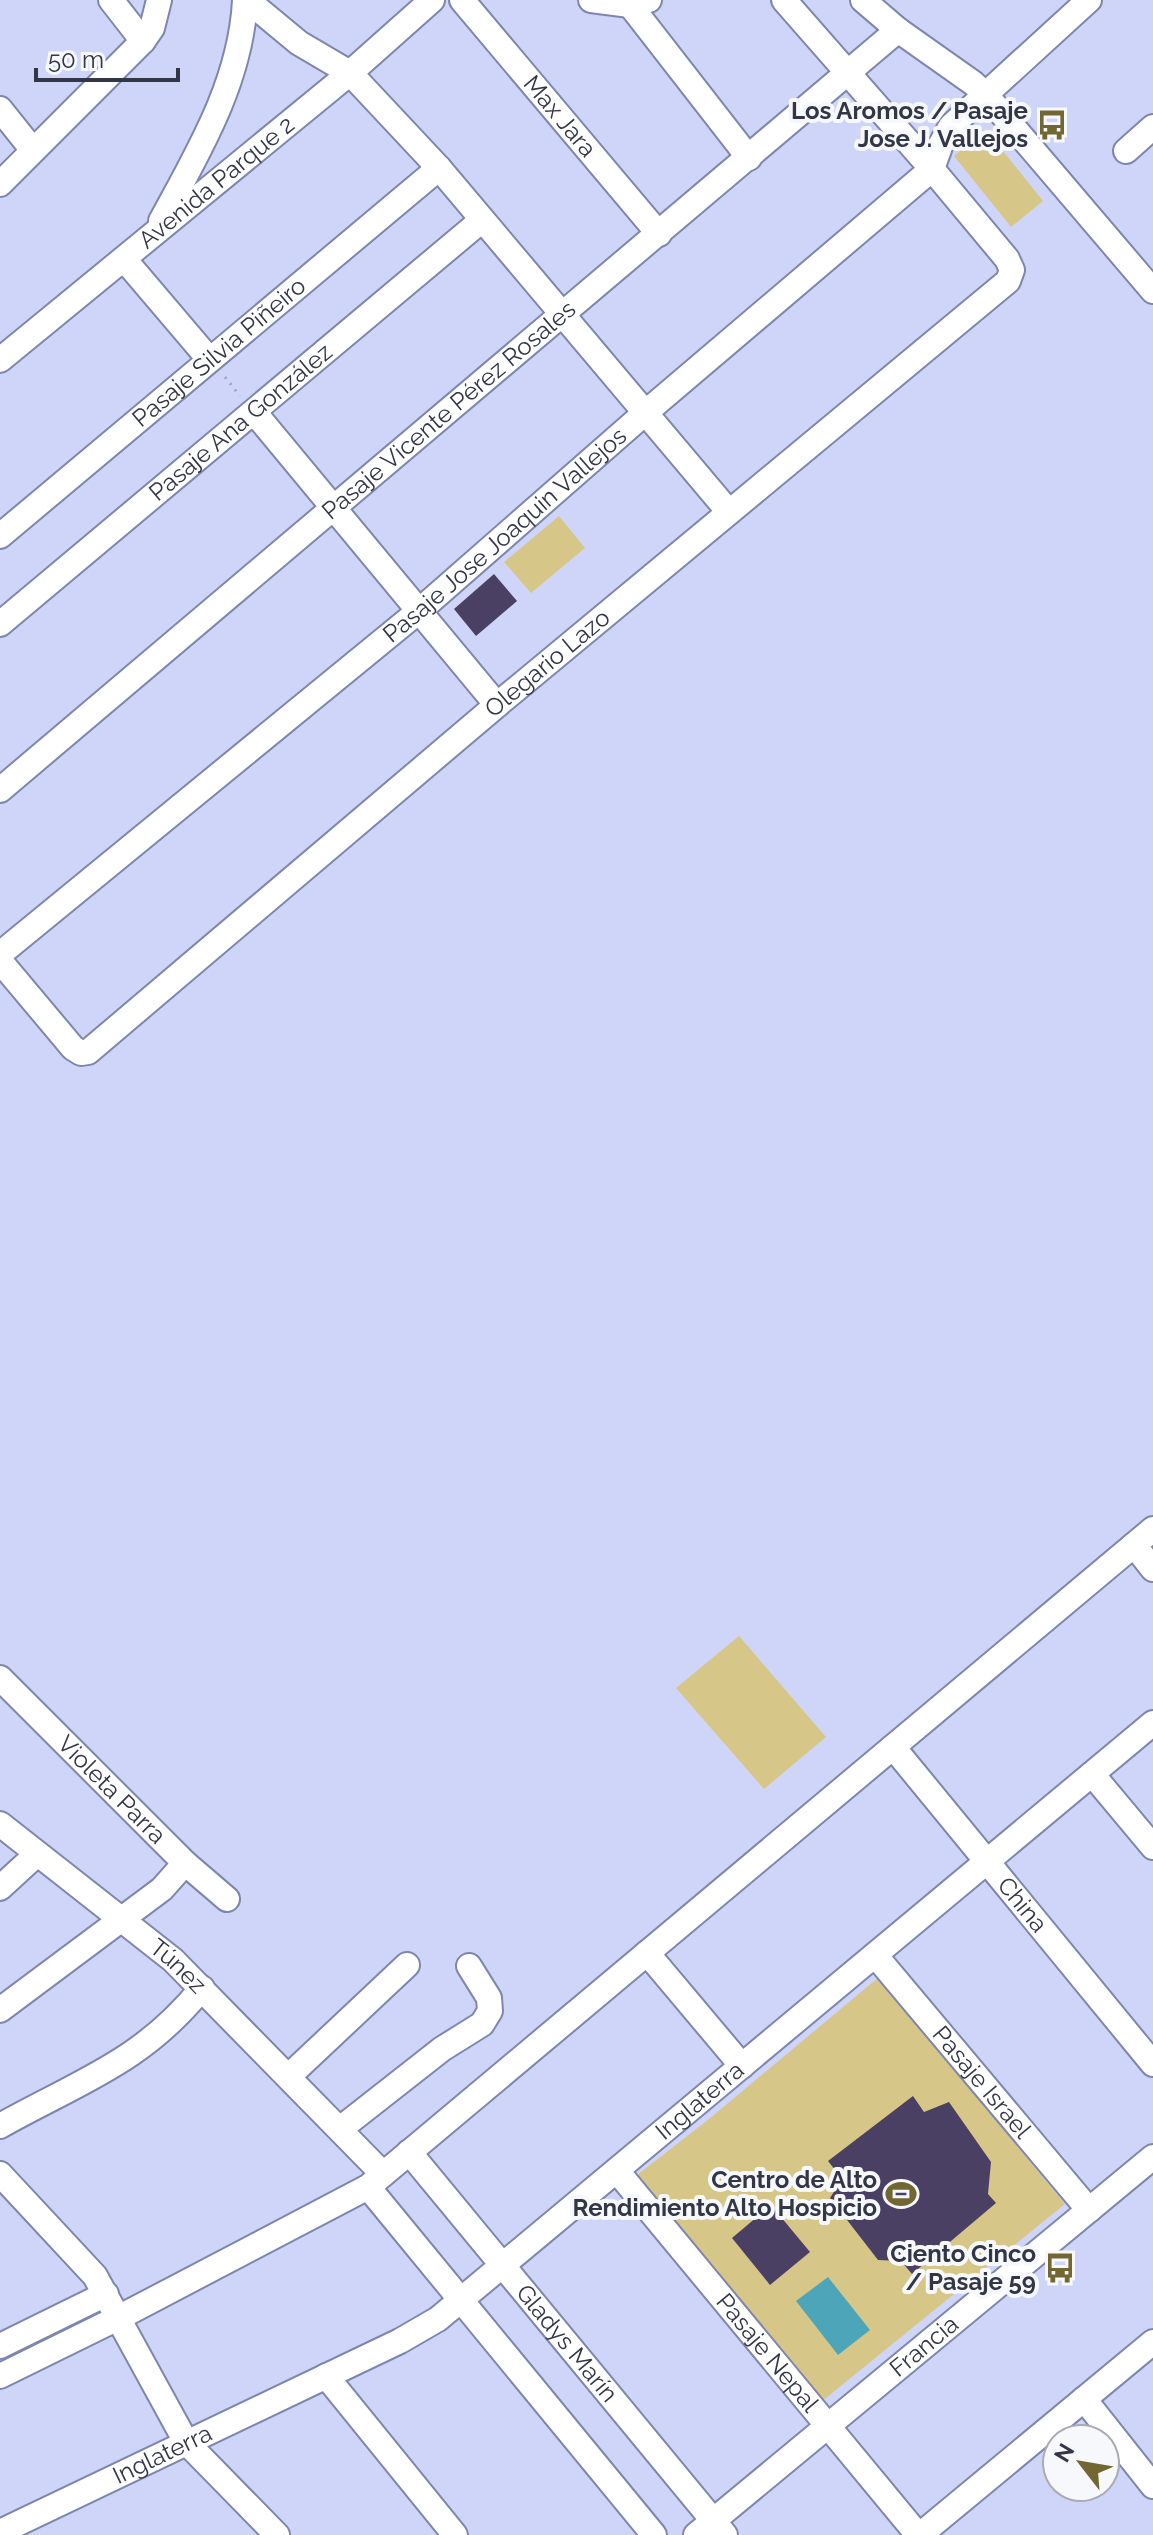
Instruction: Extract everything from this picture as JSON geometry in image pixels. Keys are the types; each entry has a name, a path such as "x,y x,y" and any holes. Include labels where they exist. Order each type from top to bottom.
{"street":[{"path":"111,0 143,41"},
{"path":"0,184 143,41 152,28 159,0"},
{"path":"246,0 299,43 350,73 439,168 729,512"},
{"path":"154,234 210,129 238,54 246,0"},
{"name":"Avenida Parque 2","path":"0,360 350,73 432,0"},
{"name":"Max Jara","path":"462,0 659,234"},
{"path":"591,0 639,2 749,158"},
{"path":"784,0 932,169"},
{"path":"863,0 986,95 1153,291"},
{"name":"Pasaje Jose Joaquin Vallejos","path":"0,954 419,611 645,413 932,169 951,126 1089,0"},
{"name":"Pasaje Vicente Pérez Rosales","path":"0,790 898,30"},
{"path":"0,109 32,149"},
{"path":"1126,151 1153,127"},
{"name":"Pasaje Silvia Piñeiro","path":"0,536 439,168"},
{"name":"Olegario Lazo","path":"0,961 73,1048 81,1053 88,1052 497,705 1008,281 1012,270 1007,259 932,169"},
{"name":"Pasaje Ana González","path":"0,624 482,220"},
{"path":"124,259 209,359"},
{"path":"254,412 497,705"},
{"path":"0,2376 118,2318 376,2181 1144,1537 1153,1569"},
{"name":"Violeta Parra","path":"0,1678 185,1863 227,1899"},
{"name":"Inglaterra","path":"0,2532 419,2331 503,2266 1153,1723"},
{"name":"China","path":"893,1747 1153,2064"},
{"path":"1092,1774 1153,1847"},
{"name":"Túnez","path":"0,1824 173,1960 340,2129 376,2181"},
{"path":"0,1888 37,1854"},
{"path":"0,2010 162,1889 185,1863"},
{"path":"647,1953 742,2066"},
{"name":"Pasaje Israel","path":"875,1955 1089,2210"},
{"path":"289,2076 407,1965"},
{"path":"340,2129 442,2049 482,2024 490,2011 489,1998 469,1966"},
{"path":"0,2126 135,2053 168,2026 202,1988"},
{"name":"Gladys Marín","path":"409,2152 711,2530"},
{"name":"Francia","path":"711,2530 828,2426 1153,2157"},
{"name":"Pasaje Nepal","path":"617,2171 919,2535"},
{"path":"0,2174 80,2257 106,2294 186,2442 277,2535"},
{"path":"376,2181 461,2300 654,2535"},
{"path":"0,2346 106,2294"},
{"path":"919,2535 1153,2342"},
{"path":"326,2376 455,2535"},
{"path":"1084,2399 1153,2486"}],"path":[{"path":"209,359 254,412"}],"shaded area":[{"path":"986,130 1043,201 1011,227 954,156"},
{"path":"559,516 585,548 531,593 504,562"},
{"path":"739,1636 826,1737 764,1789 676,1688"},
{"name":"Centro de Alto Rendimiento Alto Hospicio","path":"879,1977 1065,2204 821,2402 686,2240 637,2175"},
{"path":"828,2277 870,2330 838,2355 796,2301"}],"building":[{"path":"494,574 517,601 476,636 454,609"},
{"path":"913,2096 924,2112 949,2102 991,2162 988,2194 996,2203 912,2274 901,2261 878,2260 830,2198 842,2179 828,2161"},
{"path":"771,2205 810,2252 770,2285 732,2238"}],"place":[{"name":"Los Aromos / Pasaje Jose J. Vallejos","path":"1052,125"},
{"name":"Centro de Alto Rendimiento Alto Hospicio","path":"901,2194"},
{"name":"Ciento Cinco / Pasaje 59","path":"1060,2268"}]}
